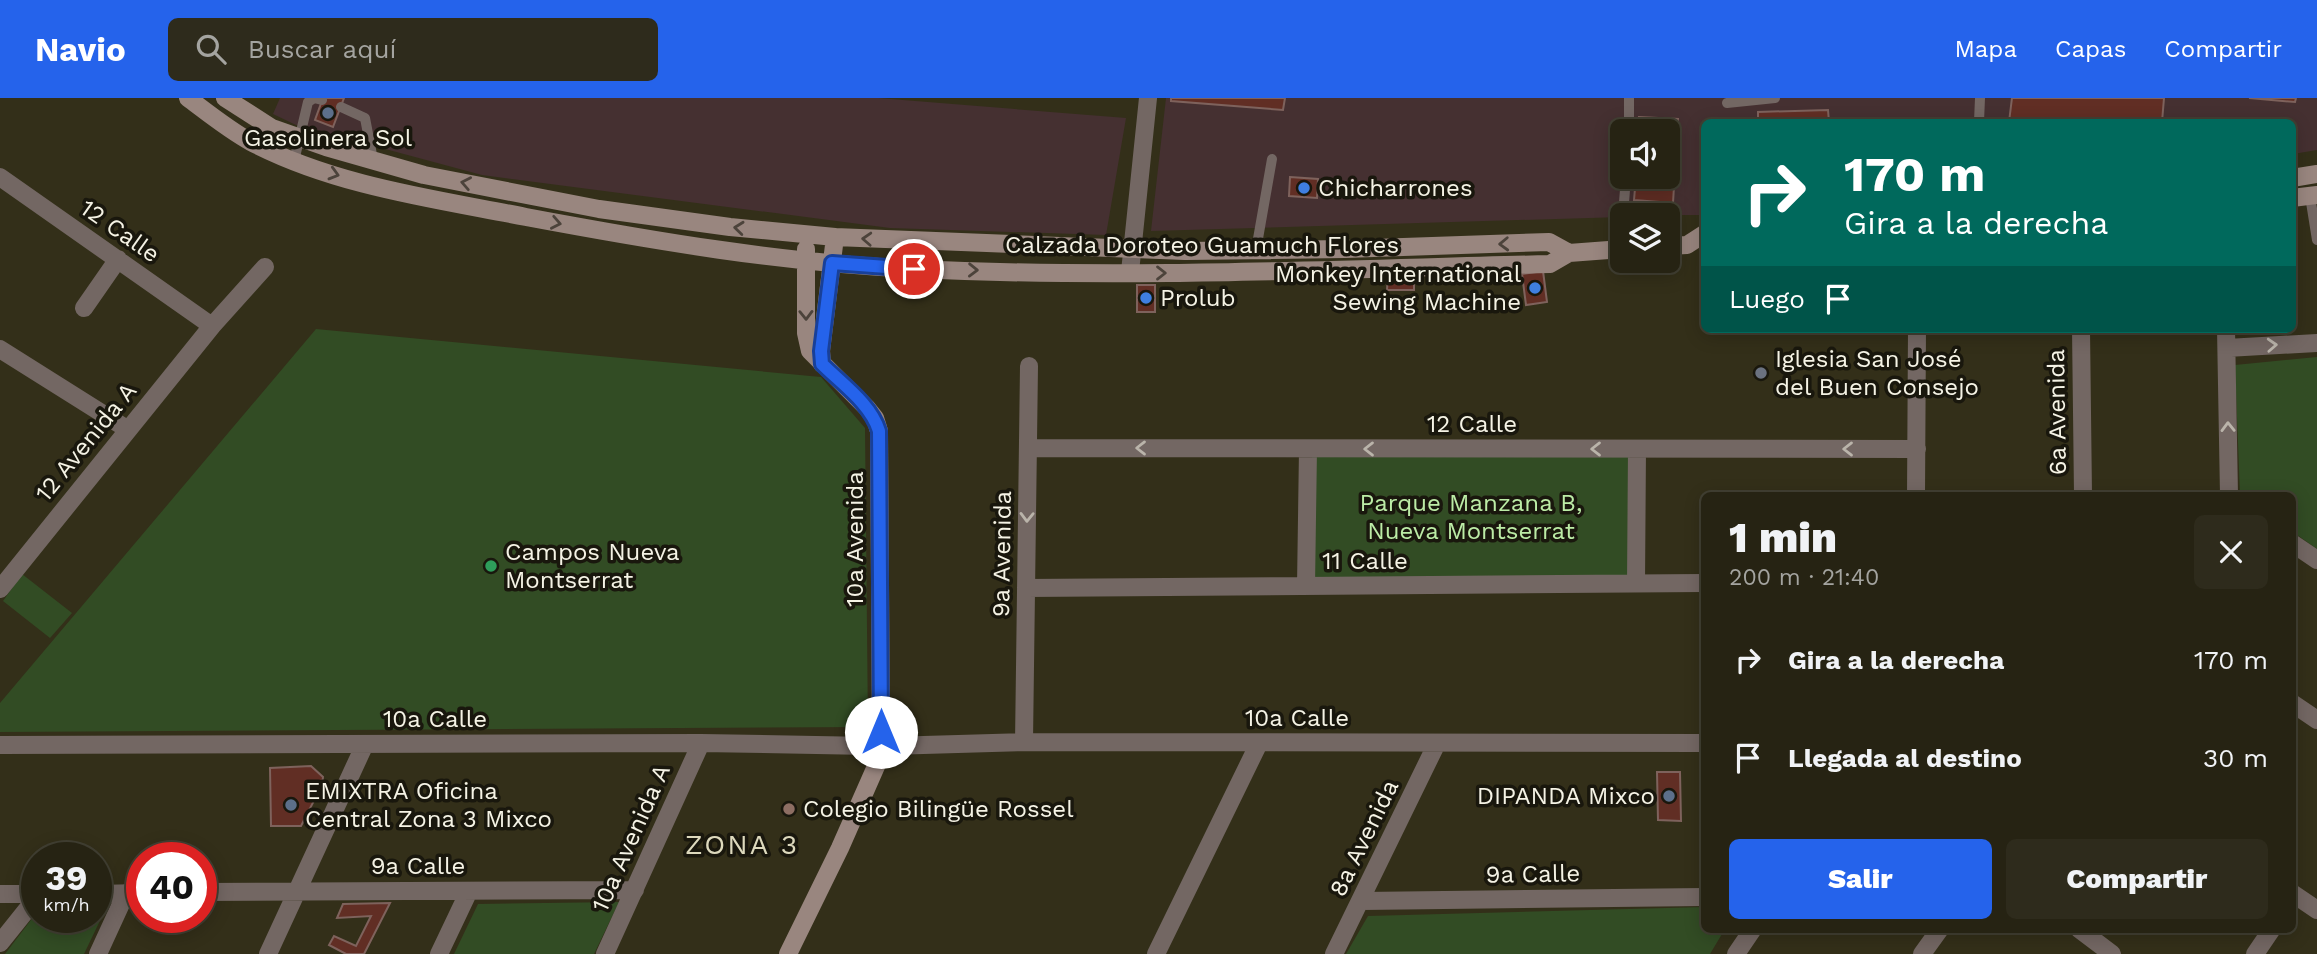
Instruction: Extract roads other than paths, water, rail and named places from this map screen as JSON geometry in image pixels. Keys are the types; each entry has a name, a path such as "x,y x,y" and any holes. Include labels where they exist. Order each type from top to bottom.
{"main road":[{"name":"Calzada Doroteo Guamuch Flores","path":"188,98 249,141 323,171 400,191 594,230 805,261 914,269 1240,273 1549,264 1569,253 1610,249"},
{"name":"Calzada Doroteo Guamuch Flores","path":"225,98 272,128 408,170 598,209 807,235 1185,251 1359,249 1549,242 1569,253"},
{"path":"400,191 408,170"},
{"path":"2296,177 2317,174"},
{"name":"10a Avenida","path":"788,954 867,788 879,747 879,431 875,418 867,408 810,351 806,333 807,235"},
{"path":"1687,245 1701,236"},
{"path":"822,364 821,351 835,237"},
{"path":"1680,245 1687,245 1701,252"}],"street":[{"path":"1130,272 1148,98"},
{"name":"12 Calle","path":"0,177 212,326"},
{"path":"84,308 118,259"},
{"name":"12 Avenida A","path":"0,589 127,429 265,267"},
{"path":"1916,492 1917,333"},
{"name":"6a Avenida","path":"2081,333 2083,492"},
{"path":"2226,333 2229,492"},
{"path":"2227,348 2317,343"},
{"path":"2,355 127,429"},
{"name":"9a Avenida","path":"1024,742 1029,366"},
{"name":"12 Calle","path":"1028,448 1917,449"},
{"path":"1307,586 1308,449"},
{"path":"1636,583 1637,449"},
{"path":"2296,546 2317,560"},
{"name":"11 Calle","path":"1026,588 1701,583"},
{"path":"2296,706 2317,720"},
{"name":"10a Calle","path":"0,745 701,743 879,747 1024,742 1701,743"},
{"name":"10a Avenida A","path":"605,954 701,743"},
{"path":"1156,954 1259,743"},
{"name":"8a Avenida","path":"1335,954 1437,743"},
{"path":"268,954 365,744"},
{"name":"9a Calle","path":"217,892 635,890"},
{"path":"439,954 469,891"},
{"path":"0,894 21,895"},
{"name":"9a Calle","path":"1362,901 1701,897"},
{"path":"2296,897 2317,910"},
{"path":"97,954 126,906"},
{"path":"0,943 21,916"},
{"path":"1736,954 1750,933"},
{"path":"1922,954 1937,933"},
{"path":"2084,933 2111,954"},
{"path":"2255,954 2269,933"}],"lane":[{"path":"1629,98 1629,119"},
{"path":"1727,103 1775,98"},
{"path":"1979,119 1980,98"},
{"path":"294,161 308,103 314,99 322,100"},
{"path":"341,107 365,118 373,160"},
{"path":"1256,250 1272,159"},
{"path":"2306,196 2317,240"}],"place":[{"name":"Gasolinera Sol","path":"328,113"},
{"name":"Chicharrones","path":"1304,188"},
{"name":"Monkey International Sewing Machine","path":"1535,288"},
{"name":"Prolub","path":"1146,298"},
{"name":"Iglesia San José del Buen Consejo","path":"1761,373"},
{"name":"Campos Nueva Montserrat","path":"491,566"},
{"name":"DIPANDA Mixco","path":"1669,796"},
{"name":"EMIXTRA Oficina Central Zona 3 Mixco","path":"291,805"},
{"name":"Colegio Bilingüe Rossel","path":"789,809"}],"district":[{"name":"ZONA 3","path":"742,844"}],"park label":[{"name":"Parque Manzana B, Nueva Montserrat","path":"1471,517"}]}
